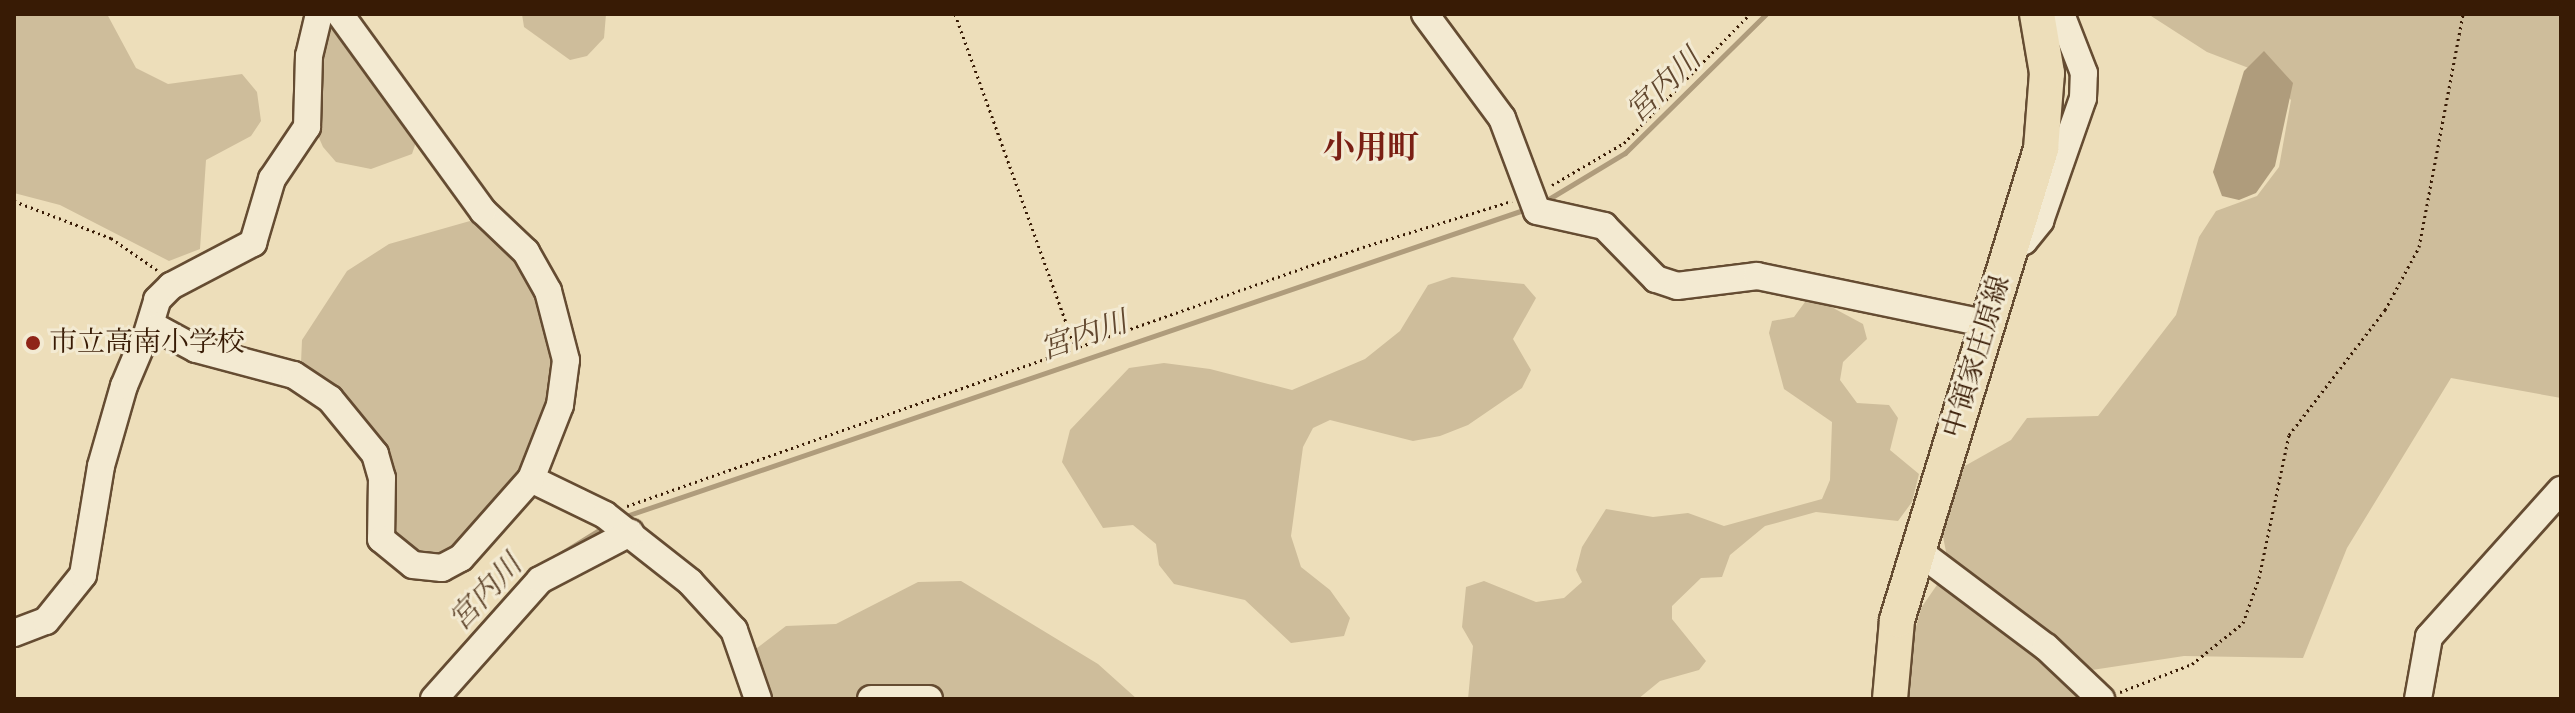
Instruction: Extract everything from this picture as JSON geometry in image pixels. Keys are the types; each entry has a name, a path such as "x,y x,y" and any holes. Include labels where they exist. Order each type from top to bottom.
{"main road":[{"name":"中領家庄原線","path":"1890,699 1897,620 1988,324 2047,111 2037,14"}],"street":[{"path":"14,633 46,621 83,575 101,466 157,300 171,286 253,243 272,179 307,127 309,56 319,14"},
{"path":"146,337 165,329 187,346 294,375 330,399 375,454 382,478 381,539 413,565 442,568 461,558 531,479 556,419 566,360 548,291 526,252 483,211 340,14"},
{"path":"1425,14 1502,118 1533,202 1604,226 1667,284 1757,276 1988,324"},
{"path":"2012,242 2024,241 2040,221 2083,98 2084,73 2061,14"},
{"path":"531,479 617,524 715,608 734,630 758,699"},
{"path":"2418,699 2429,637 2561,490"},
{"path":"434,699 540,580 617,524"},
{"path":"1918,551 2101,697"},
{"path":"743,699 744,664"},
{"path":"871,699 929,699"}],"path":[{"path":"955,14 1075,348"},
{"path":"617,524 1075,348 1533,202 1624,143 1750,14"},
{"path":"2101,697 2162,680 2222,644 2243,623 2289,435 2385,310 2419,247 2463,14"},
{"path":"14,201 111,238 154,266 171,286"}],"shaded area":[{"path":"14,14 107,14 136,68 168,84 242,74 257,92 261,121 251,136 206,160 200,249 169,261 60,205 14,193"},
{"path":"522,14 606,14 604,38 587,56 570,60 524,27"},
{"path":"2148,14 2561,14 2561,398 2451,378 2347,548 2303,658 2184,656 2092,670 2081,684 2092,699 1909,699 1909,653 1921,608 1939,582 1947,557 1940,521 1945,493 1963,467 2011,440 2027,418 2098,416 2176,315 2199,237 2216,211 2257,196 2279,167 2291,100 2267,75 2207,52"},
{"path":"333,24 419,133 412,154 371,169 336,162 323,147 316,131 320,55"},
{"path":"2264,51 2293,83 2275,166 2256,193 2239,200 2222,196 2213,172 2244,71"},
{"path":"470,221 521,259 550,318 557,385 540,445 478,533 438,562 393,543 389,494 301,363 302,340 347,271 389,244"},
{"path":"1452,277 1524,284 1536,298 1513,339 1531,370 1522,388 1468,425 1440,436 1413,441 1330,420 1313,428 1303,447 1291,536 1301,567 1330,590 1350,618 1344,636 1291,643 1245,600 1174,584 1159,565 1156,544 1133,525 1103,528 1062,462 1070,430 1129,368 1164,363 1210,369 1292,390 1365,359 1400,331 1428,285"},
{"path":"1805,302 1824,303 1863,324 1867,339 1843,362 1840,380 1857,403 1889,405 1898,418 1890,450 1919,474 1912,502 1898,521 1816,512 1765,526 1730,555 1722,577 1701,578 1672,606 1672,619 1706,661 1699,670 1660,681 1638,699 1468,699 1473,646 1462,627 1466,587 1484,581 1536,602 1564,598 1582,582 1576,570 1582,547 1606,509 1653,517 1688,513 1724,526 1822,499 1830,480 1832,422 1784,389 1769,333 1772,321 1794,317"},
{"path":"961,581 1098,664 1137,699 765,699 753,651 786,626 836,624 918,582"}],"waterway":[{"name":"宮内川","path":"1542,203 1625,153 1766,14"},
{"name":"宮内川","path":"623,517 1529,208"},
{"name":"宮内川","path":"544,564 607,525"}],"place":[{"name":"市立高南小学校","path":"33,343"}],"district":[{"name":"小用町","path":"1371,148"}]}
